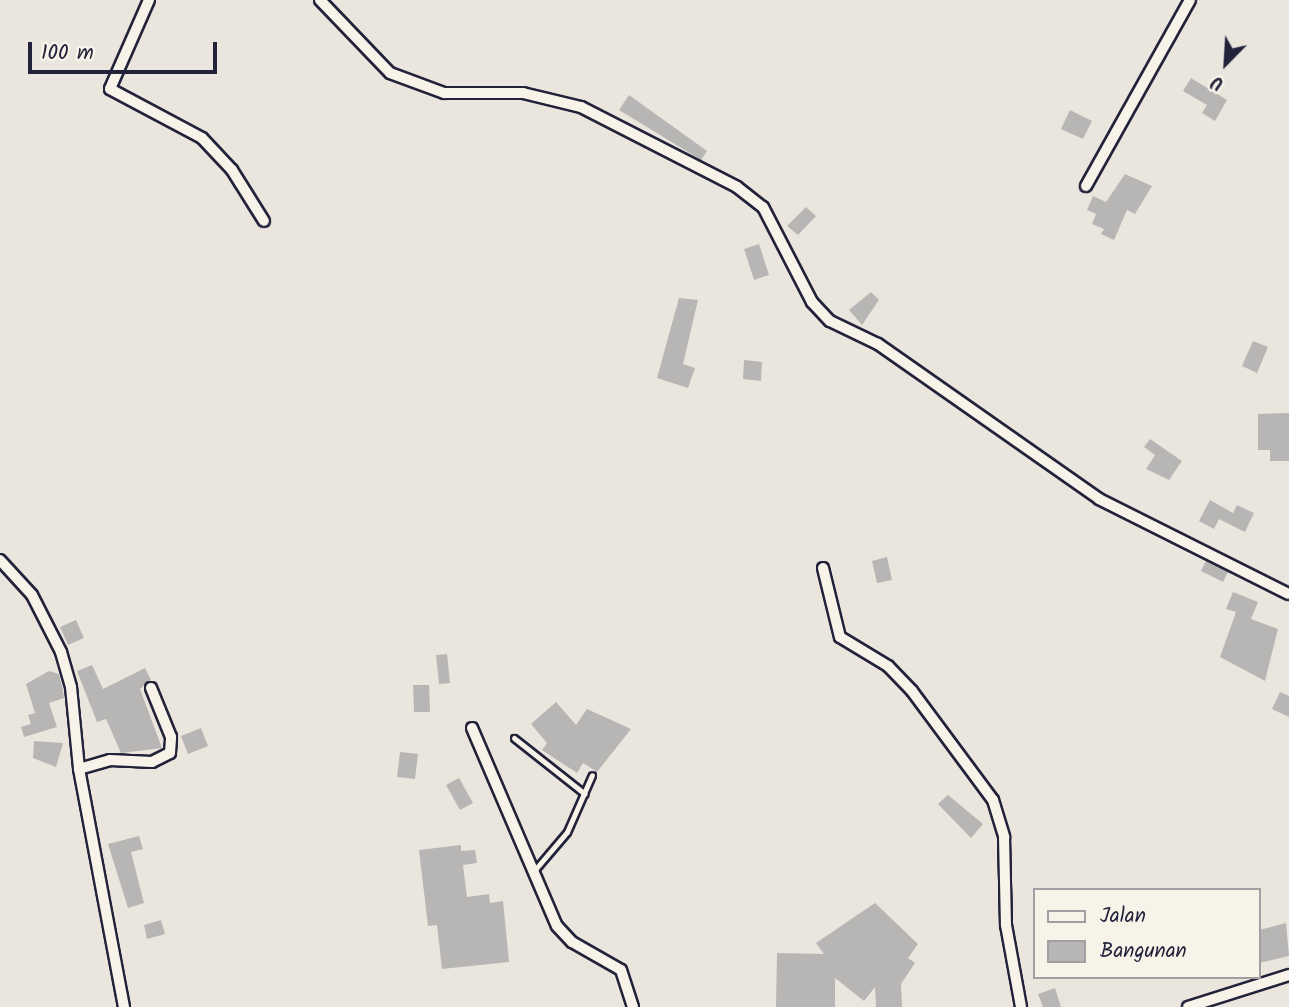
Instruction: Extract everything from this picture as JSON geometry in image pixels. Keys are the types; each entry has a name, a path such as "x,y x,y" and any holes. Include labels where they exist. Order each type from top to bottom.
{"street":[{"path":"149,0 110,89 202,138 232,170 264,221"},
{"path":"320,0 390,73 444,93 523,93 581,107 737,187 763,207 812,302 830,321 878,344 1099,499 1289,594"},
{"path":"1086,187 1191,0"},
{"path":"0,560 32,595 64,662 79,769 124,1007"},
{"path":"823,568 840,636 888,666 912,691 993,800 1004,836 1006,925 1021,1007"},
{"path":"79,769 110,760 152,762 170,753 170,737 151,688"},
{"path":"472,728 531,874 564,936 629,980 634,1007"},
{"path":"1188,1007 1289,975"}],"lane":[{"path":"514,738 585,794"},
{"path":"531,874 568,832 592,775"}],"building":[{"path":"1191,78 1227,100 1215,121 1202,113 1207,105 1183,91"},
{"path":"629,95 707,151 701,160 619,110"},
{"path":"1070,110 1092,121 1083,139 1061,129"},
{"path":"1125,174 1152,186 1135,214 1127,210 1114,240 1101,234 1104,229 1092,224 1096,214 1087,210 1093,196 1106,202"},
{"path":"806,207 816,216 798,235 787,226"},
{"path":"759,244 769,275 754,280 744,249"},
{"path":"871,292 879,300 862,325 849,310"},
{"path":"679,298 698,300 683,364 695,368 688,388 657,378"},
{"path":"1253,341 1268,347 1257,373 1242,366"},
{"path":"744,360 762,362 761,381 743,379"},
{"path":"1289,413 1289,461 1270,461 1270,450 1258,450 1258,414"},
{"path":"1150,439 1182,461 1169,480 1146,469 1155,455 1144,447"},
{"path":"1210,500 1233,513 1237,505 1254,513 1245,532 1219,519 1214,529 1199,521"},
{"path":"887,557 892,580 877,583 872,561"},
{"path":"1206,561 1228,572 1223,582 1201,571"},
{"path":"1233,592 1258,602 1251,619 1278,629 1265,681 1220,657 1236,612 1226,609"},
{"path":"76,620 84,638 68,645 60,627"},
{"path":"447,654 450,683 439,684 436,655"},
{"path":"92,665 103,689 145,668 151,680 140,689 162,748 121,753 106,719 97,722 77,671"},
{"path":"49,671 59,674 63,690 64,698 49,703 57,727 24,737 21,727 31,724 28,715 35,713 26,684"},
{"path":"413,685 429,685 430,712 414,712"},
{"path":"1280,692 1289,696 1289,717 1272,709"},
{"path":"556,702 576,725 587,709 631,729 597,772 583,763 577,773 542,750 547,743 531,724"},
{"path":"201,728 208,746 188,754 181,736"},
{"path":"34,741 63,743 56,767 33,758"},
{"path":"400,752 418,754 415,779 397,777"},
{"path":"459,778 473,803 460,810 446,785"},
{"path":"948,795 983,824 971,838 938,804"},
{"path":"139,836 143,849 131,852 144,903 128,908 108,844"},
{"path":"461,845 461,851 475,850 477,863 463,865 467,897 489,894 490,903 503,901 509,962 442,969 437,925 428,926 419,850"},
{"path":"875,903 918,944 908,958 915,963 901,984 902,1007 876,1007 875,987 864,1001 835,978 835,1007 776,1007 777,953 824,954 816,943"},
{"path":"161,920 165,934 147,939 144,925"},
{"path":"1286,923 1289,956 1261,963 1261,929"},
{"path":"1055,988 1061,1007 1043,1007 1038,994"}]}
